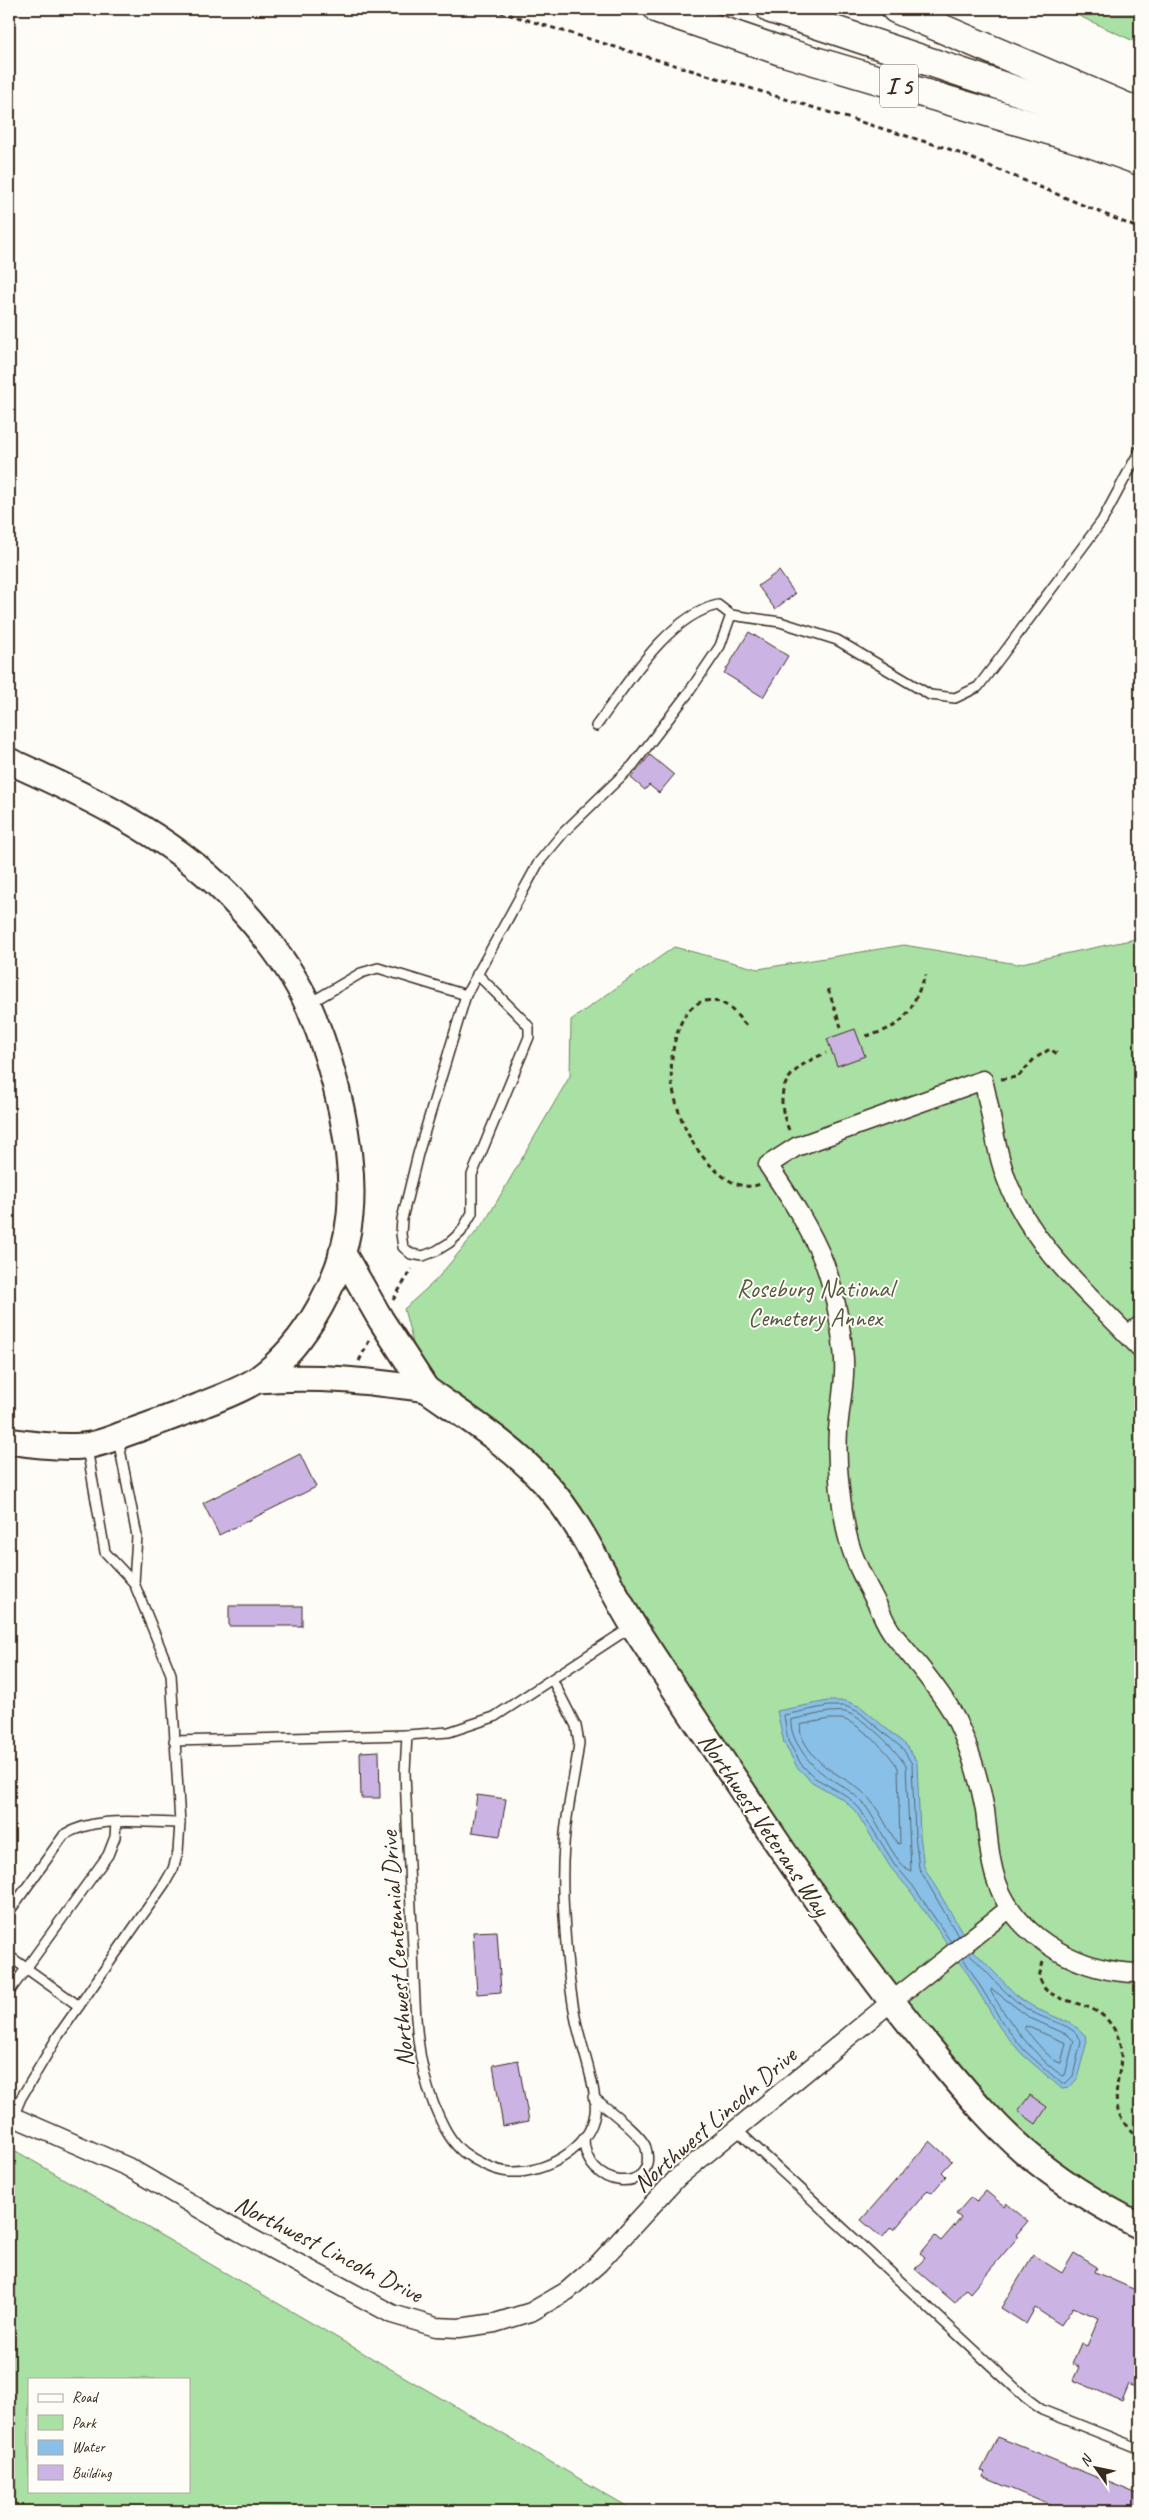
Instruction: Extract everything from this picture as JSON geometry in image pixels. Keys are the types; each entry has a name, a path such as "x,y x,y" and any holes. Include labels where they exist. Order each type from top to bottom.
{"highway":[{"name":"I 5","path":"658,9 781,51 1072,137 1140,161"},
{"name":"I 5","path":"771,9 1140,132"},
{"path":"896,9 1140,113"}],"street":[{"name":"Northwest Veterans Way","path":"9,761 76,793 152,835 188,860 226,893 256,926 285,965 308,1004 327,1050 340,1099 349,1164 350,1216 342,1252 326,1297 307,1330 257,1380 174,1416 118,1437 86,1446 43,1447 9,1441"},
{"path":"1140,1348 1078,1284 1037,1237 1017,1204 1008,1183 997,1147 983,1080 796,1147 768,1165 790,1199 824,1264 833,1294 844,1350 837,1464 842,1503 856,1565 891,1632 936,1689 951,1711 962,1733 984,1806 998,1884 1010,1908 1028,1929 1051,1947 1103,1970 1140,1973"},
{"name":"Northwest Veterans Way","path":"342,1252 381,1320 426,1389 514,1454 544,1482 575,1521 634,1627 837,1930 891,2002 971,2097 1022,2148 1056,2176 1095,2202 1140,2226"},
{"name":"Northwest Veterans Way","path":"257,1380 310,1377 350,1379 426,1389"},
{"name":"Northwest Lincoln Drive","path":"11,2116 128,2167 238,2231 392,2314 436,2327 459,2328 495,2323 531,2312 567,2291 599,2263 678,2177 891,2002 1010,1908"}],"lane":[{"path":"596,726 640,668 676,626 702,608 718,605 731,615 780,622 837,640 930,694 955,698 978,687 1102,521 1140,450"},
{"path":"477,974 529,1027 529,1037 472,1175 472,1214 461,1232 449,1243 436,1251 421,1256 411,1254 403,1247 400,1234 402,1219 418,1154 466,995 477,974 517,898 539,862 564,832 633,765 689,692 720,646 731,615"},
{"path":"308,1004 361,973 378,968 466,995"},
{"path":"1125,1331 1140,1320"},
{"path":"118,1437 137,1536 134,1583"},
{"path":"11,2116 38,2068 173,1869 178,1852 180,1823 171,1674 134,1583 105,1552 86,1446"},
{"path":"174,1741 407,1735 449,1732 494,1717 634,1627"},
{"name":"Northwest Centennial Drive","path":"407,1735 405,1771 416,2011 422,2064 434,2104 451,2140 465,2153 485,2165 509,2172 530,2170 554,2162 574,2149 584,2138 596,2112 576,2021 567,1957 564,1897 564,1846 578,1743 576,1726 552,1679"},
{"path":"9,1912 64,1835 76,1828 96,1823 180,1823"},
{"path":"9,1992 108,1855 115,1837 116,1823"},
{"path":"9,1956 79,2006"},
{"path":"584,2138 584,2150 588,2160 610,2179 623,2182 638,2178 646,2166 646,2148 633,2130 593,2097"},
{"path":"736,2129 1026,2398 1042,2410 1140,2449"}],"path":[{"path":"491,9 949,149 1140,229"},
{"path":"866,1036 884,1032 903,1021 926,974"},
{"path":"828,989 841,1027"},
{"path":"746,1025 724,1004 704,1003 688,1012 681,1020 676,1036 672,1069 673,1088 684,1127 698,1151 714,1170 743,1187 756,1186 775,1176"},
{"path":"983,1080 1018,1077 1034,1059 1050,1049 1059,1055"},
{"path":"796,1147 784,1112 784,1087 788,1077 798,1066 826,1053"},
{"path":"1051,1947 1042,1965 1039,1977 1043,1986 1047,1991 1094,2010 1106,2018 1115,2031 1121,2055 1115,2092 1116,2102 1124,2124 1140,2138"}],"green space":[{"path":"1064,9 1140,9 1140,44"},
{"name":"Roseburg National Cemetery Annex","path":"1140,938 1140,2226 1022,2149 930,2048 514,1454 418,1362 404,1309 436,1280 486,1220 570,1076 571,1020 674,947 758,969 904,945 1017,964"},
{"path":"9,2147 635,2511 9,2511"}],"water":[{"path":"828,1701 846,1701 861,1707 907,1746 917,1762 920,1835 924,1867 972,1949 1018,1997 1037,2009 1074,2025 1085,2035 1087,2041 1077,2079 1069,2088 1062,2089 1022,2054 1000,2028 965,1969 909,1889 891,1868 856,1812 844,1800 812,1782 797,1767 784,1743 777,1711"}],"building":[{"path":"779,571 795,594 775,609 758,586"},
{"path":"749,632 788,656 763,697 724,673"},
{"path":"650,755 674,775 659,793 649,785 645,790 631,778"},
{"path":"855,1029 865,1056 837,1066 827,1039"},
{"path":"300,1454 316,1487 219,1535 203,1503"},
{"path":"229,1606 302,1606 302,1626 229,1626"},
{"path":"379,1751 380,1798 361,1798 360,1752"},
{"path":"477,1795 506,1799 500,1836 472,1832"},
{"path":"497,1931 501,1992 477,1994 473,1932"},
{"path":"518,2060 529,2121 503,2126 493,2065"},
{"path":"1030,2095 1047,2107 1036,2124 1018,2111"},
{"path":"930,2141 952,2161 942,2172 946,2176 932,2193 928,2190 894,2230 891,2227 882,2238 861,2220"},
{"path":"986,2191 1004,2206 1006,2203 1028,2221 1016,2235 1018,2237 970,2293 966,2289 955,2303 915,2269 925,2258 920,2254 935,2236 941,2241 961,2218 956,2214 971,2197 976,2202"},
{"path":"1074,2253 1097,2267 1095,2272 1140,2292 1140,2372 1134,2387 1129,2384 1122,2401 1073,2380 1079,2367 1072,2364 1081,2343 1087,2346 1099,2318 1073,2307 1061,2325 1035,2308 1026,2324 1001,2308 1033,2255 1062,2273"},
{"path":"998,2437 1140,2495 1140,2511 1064,2511 983,2477 985,2472 981,2471"}]}
